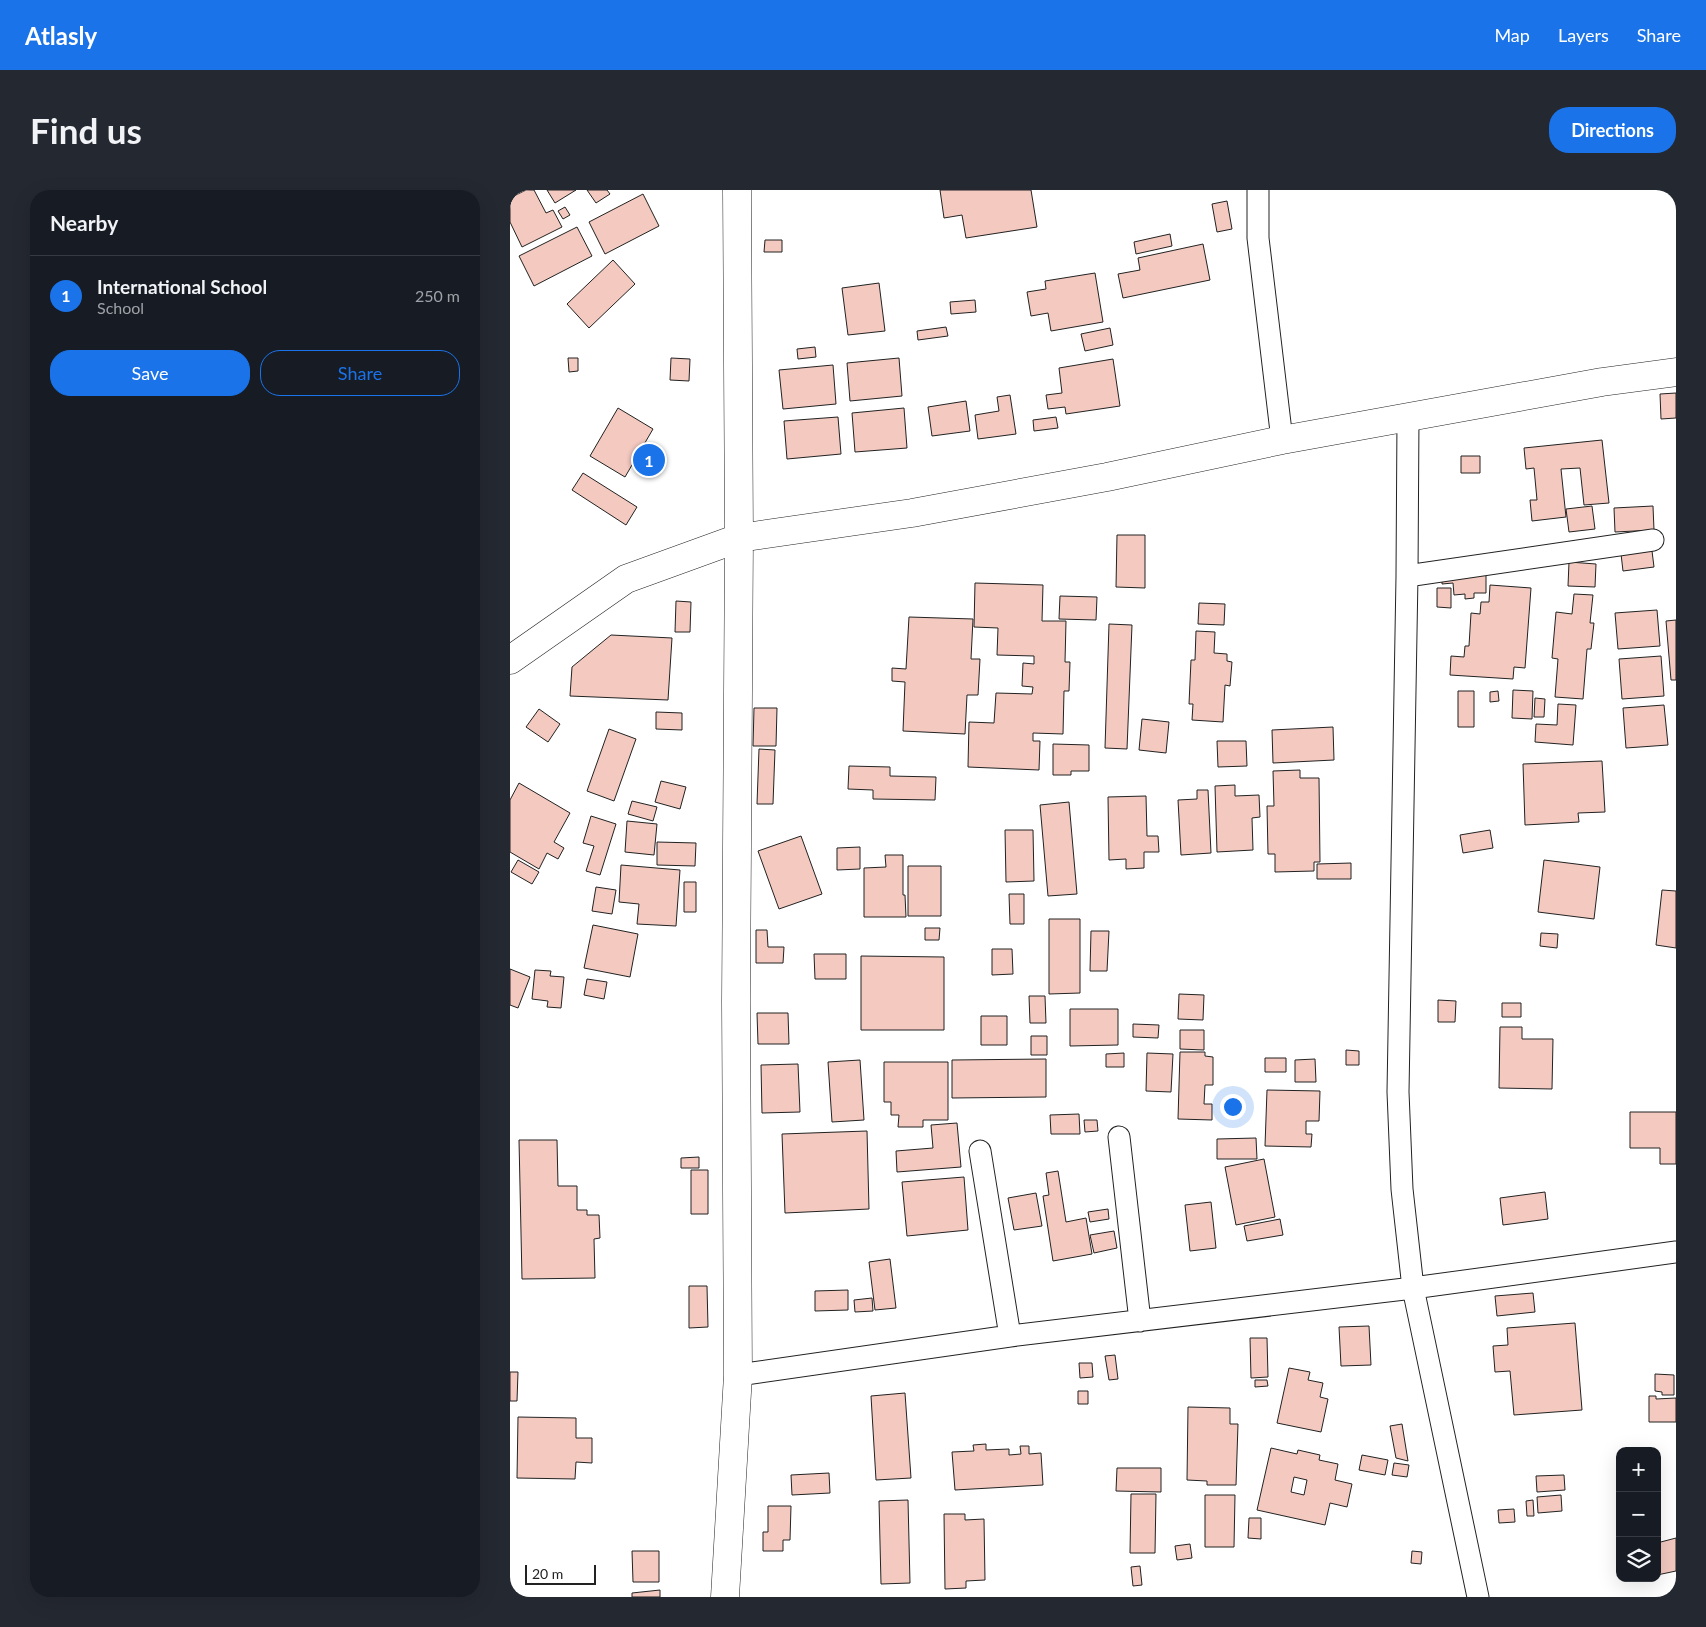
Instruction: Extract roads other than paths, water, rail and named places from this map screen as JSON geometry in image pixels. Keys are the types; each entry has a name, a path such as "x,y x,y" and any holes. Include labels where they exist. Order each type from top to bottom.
{"street":[{"path":"726,1597 738,1376 736,1001 739,538 737,190"},
{"path":"1258,190 1258,238 1282,440"},
{"path":"510,660 626,579 739,538 912,513 1107,477 1282,440 1602,382 1676,372"},
{"path":"1408,417 1398,1092 1402,1189 1413,1288 1478,1597"},
{"path":"1407,576 1653,540"},
{"path":"1119,1137 1140,1321"},
{"path":"980,1151 1010,1336"},
{"path":"738,1376 1010,1336 1413,1288 1676,1252"}],"place":[{"name":"International School","path":"649,460"}]}
